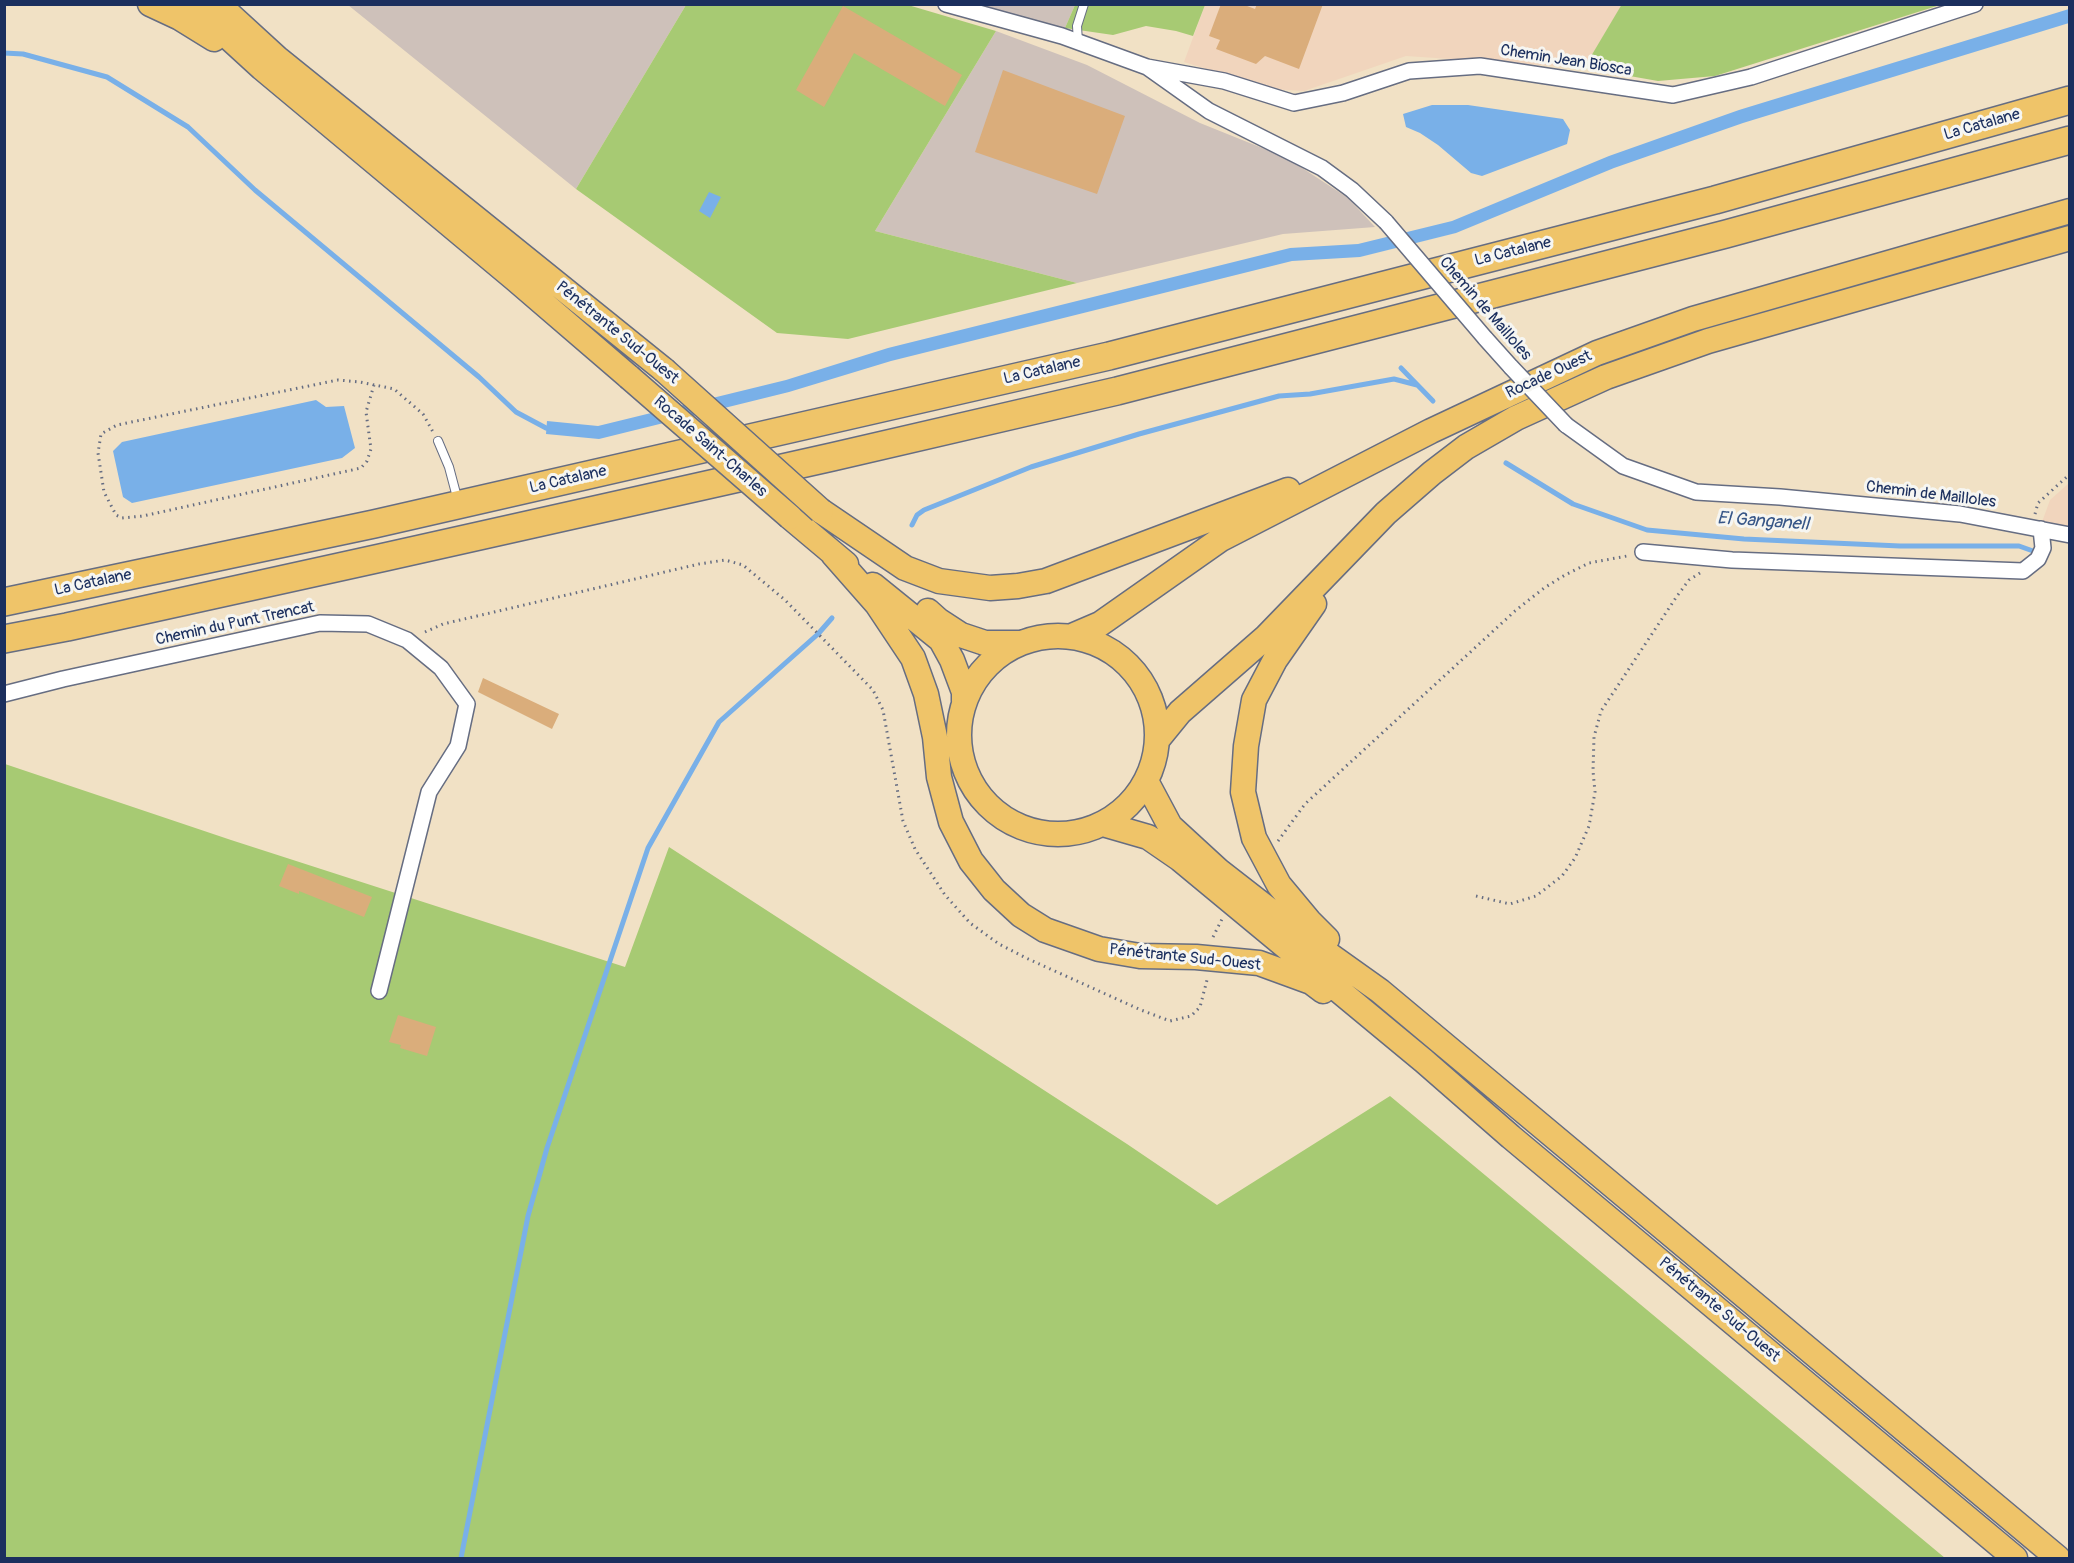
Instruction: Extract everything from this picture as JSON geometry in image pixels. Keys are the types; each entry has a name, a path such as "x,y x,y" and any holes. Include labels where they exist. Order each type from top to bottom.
{"highway":[{"path":"150,4 270,63"},
{"name":"Pénétrante Sud-Ouest","path":"192,4 664,370 938,620 961,635 985,643 1020,643"},
{"name":"Pénétrante Sud-Ouest","path":"218,4 270,63 629,377"},
{"path":"237,4 248,14 270,63"},
{"name":"La Catalane","path":"4,602 459,505 1120,353 1714,200 2070,100"},
{"path":"4,639 374,560 1117,391 1726,234 2070,140"},
{"name":"Rocade Ouest","path":"1072,636 1100,624 1221,539 1504,395 1598,352 1693,319 2070,211"},
{"name":"Rocade Ouest","path":"1158,739 1180,712 1266,637 1386,513 1431,473 1466,447 1516,418 1606,377 1708,341 2070,238"},
{"name":"Rocade Saint-Charles","path":"629,377 790,517"},
{"path":"821,511 905,568 939,581 990,588 1018,586 1046,581 1115,556 1411,442"},
{"name":"Pénétrante Sud-Ouest","path":"790,517 941,640 952,660 964,693 964,700"},
{"path":"1349,552 1275,660 1254,700 1246,746 1243,792 1254,838 1279,885 1309,921 1380,991"},
{"name":"Pénétrante Sud-Ouest","path":"833,554 877,604 913,658 926,694 939,777 951,822 971,861 994,890 1021,915 1046,930 1099,950 1140,956 1197,957 1259,963 1311,982 1424,1061"},
{"name":"Rocade Ouest","path":"1054,635 1072,636 1089,640 1106,648 1134,671 1145,686 1152,703 1158,739 1152,767 1146,781 1135,798 1120,813 1103,824 1083,832 1062,835 1040,833 1019,827 1000,816 984,802 971,784 963,764 959,743 959,722 964,700 974,682 986,666 1002,652 1020,643 1054,635"},
{"path":"1146,781 1170,826 1219,871 1300,934 1380,991 2058,1558"},
{"name":"Pénétrante Sud-Ouest","path":"1103,824 1148,837 1180,860 1424,1061 1511,1137 2015,1558"}],"street":[{"name":"Chemin de Mailloles","path":"946,4 1078,42 1147,68 1209,111 1322,168 1352,190 1386,222 1485,338 1566,425 1623,466 1696,492 1780,497 1960,514 2070,535"},
{"name":"Chemin Jean Biosca","path":"1147,68 1224,81 1294,103 1343,93 1409,71 1480,66 1673,95 1751,77 1974,4"},
{"path":"1643,552 1732,560 2023,571 2038,559 2043,548 2041,529"},
{"name":"Chemin du Punt Trencat","path":"4,694 320,623 368,624 407,640 441,668 467,704 458,746 429,792 379,991"}],"lane":[{"path":"1078,42 1077,26 1084,4"},
{"path":"438,441 449,467 459,505"}],"path":[{"path":"374,385 366,412 371,449 367,461 361,468 143,516 122,518 116,515 104,492 98,453 101,434 117,425 338,380 374,385 394,388 423,414 438,441"},
{"path":"2041,529 2035,516 2038,503 2070,474"},
{"path":"1275,845 1305,804 1544,588 1589,563 1643,552"},
{"path":"407,640 443,624 699,564 725,560 743,565 785,600 873,690 882,710 903,822 915,849 945,895 970,922 999,944 1026,958 1170,1021 1191,1016 1200,1007 1208,974"},
{"path":"1476,896 1510,904 1536,896 1562,876 1575,858 1589,826 1595,792 1594,737 1601,711 1689,580 1708,569 1732,560"},
{"path":"1211,942 1215,929 1223,917"}],"shaded area":[{"path":"348,5 686,5 576,189"},
{"path":"979,5 1075,5 1065,28"},
{"path":"1205,5 1622,5 1584,68 1406,56 1304,91 1271,89 1184,62"},
{"path":"996,31 1087,65 1200,123 1287,158 1348,198 1375,227 1283,234 1077,283 875,231"},
{"path":"2069,483 2069,527 2042,522 2050,500"}],"green space":[{"path":"1622,4 1940,5 1715,76 1658,81 1584,68"},
{"path":"686,5 908,5 996,31 875,231 1077,283 848,339 777,333 576,189"},
{"path":"1075,5 1205,5 1193,36 1146,26 1113,35 1065,28"},
{"path":"5,764 231,840 625,967 669,847 1127,1144 1217,1205 1390,1096 1945,1558 5,1558"}],"water":[{"path":"2069,9 2069,23 1743,123 1614,168 1456,233 1360,257 1292,261 891,361 789,392 599,439 546,434 547,421 598,426 786,380 888,348 1290,248 1358,244 1452,221 1609,156 1739,110"},
{"path":"1432,105 1468,105 1563,119 1570,130 1567,144 1482,176 1471,173 1438,145 1406,127 1403,114"},
{"path":"709,192 721,197 710,218 699,211"},
{"path":"316,400 326,407 344,406 355,448 342,458 132,503 123,497 113,451 122,442"}],"building":[{"path":"1221,4 1242,4 1255,9 1257,4 1323,4 1299,69 1265,56 1256,64 1216,49 1220,40 1209,36"},
{"path":"843,6 962,75 945,106 854,53 824,107 796,90"},
{"path":"1003,70 1125,116 1097,194 975,152"},
{"path":"483,678 559,714 552,729 478,692"},
{"path":"288,864 372,897 364,917 299,891 299,894 279,886"},
{"path":"398,1015 436,1027 427,1056 400,1048 401,1045 389,1042"}],"waterway":[{"path":"4,53 23,54 107,77 188,127 255,190 479,377 516,412 546,428 553,429"},
{"name":"El Ganganell","path":"1401,368 1433,401"},
{"path":"912,525 917,515 924,510 1031,467 1139,434 1279,396 1310,394 1394,379 1417,385"},
{"name":"El Ganganell","path":"1506,463 1573,504 1647,530 1744,539 1900,546 2019,546 2033,551"},
{"path":"461,1558 528,1216 547,1148 648,848 719,722 818,634 832,618"}]}
